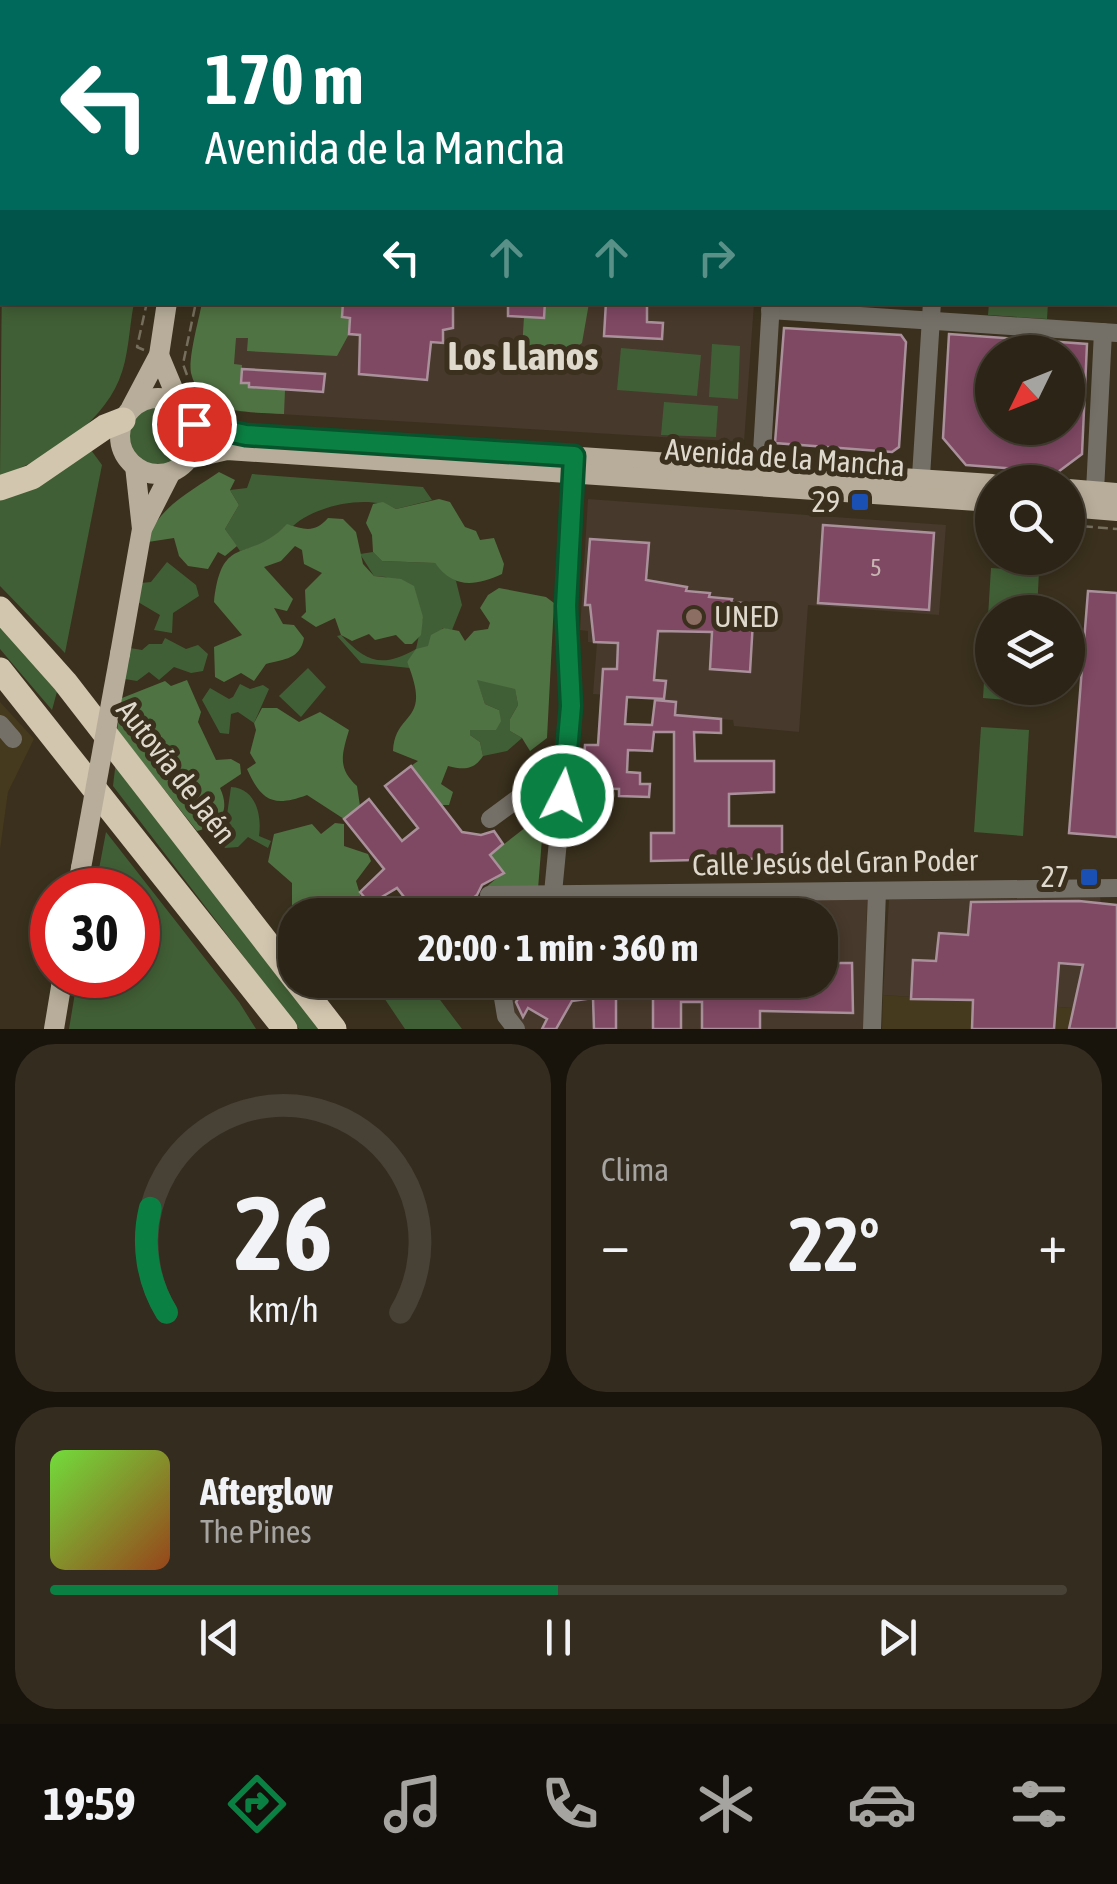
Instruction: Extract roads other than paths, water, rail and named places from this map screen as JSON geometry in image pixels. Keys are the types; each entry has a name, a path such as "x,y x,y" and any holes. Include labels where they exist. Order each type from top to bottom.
{"highway":[{"path":"0,488 32,477 127,414"},
{"name":"Autovía de Jaén","path":"0,609 65,682 278,956"},
{"path":"0,670 285,1029"},
{"path":"245,979 268,1029"},
{"name":"Autovía de Jaén","path":"310,998 334,1029"}],"main road":[{"path":"81,868 142,529 135,466 121,447 127,414 159,356 168,305"},
{"path":"142,529 194,448 194,424 179,403 159,356"},
{"path":"127,414 149,398 179,403"},
{"name":"Avenida de la Mancha","path":"194,424 246,435 879,494 975,481"},
{"name":"Avenida de la Mancha","path":"180,466 223,450 574,466 761,469 920,488 975,499"},
{"path":"135,466 158,474 180,466"},
{"path":"1085,494 1117,493"},
{"path":"1085,494 1117,510"},
{"path":"54,1029 59,998"}],"street":[{"path":"761,469 771,306 932,312 1110,333 1085,488"},
{"path":"920,488 932,312"},
{"path":"553,893 571,706 566,578 574,466"},
{"path":"0,724 13,739"},
{"path":"490,819 566,764"},
{"name":"Calle Jesús del Gran Poder","path":"494,898 493,895 553,893 1117,888"},
{"path":"872,1029 877,891"},
{"path":"503,998 506,1016 516,1029"}],"place":[{"name":"29","path":"860,502"},
{"name":"UNED","path":"694,617"},
{"name":"27","path":"1089,877"}],"district":[{"name":"Los Llanos","path":"523,356"}]}
